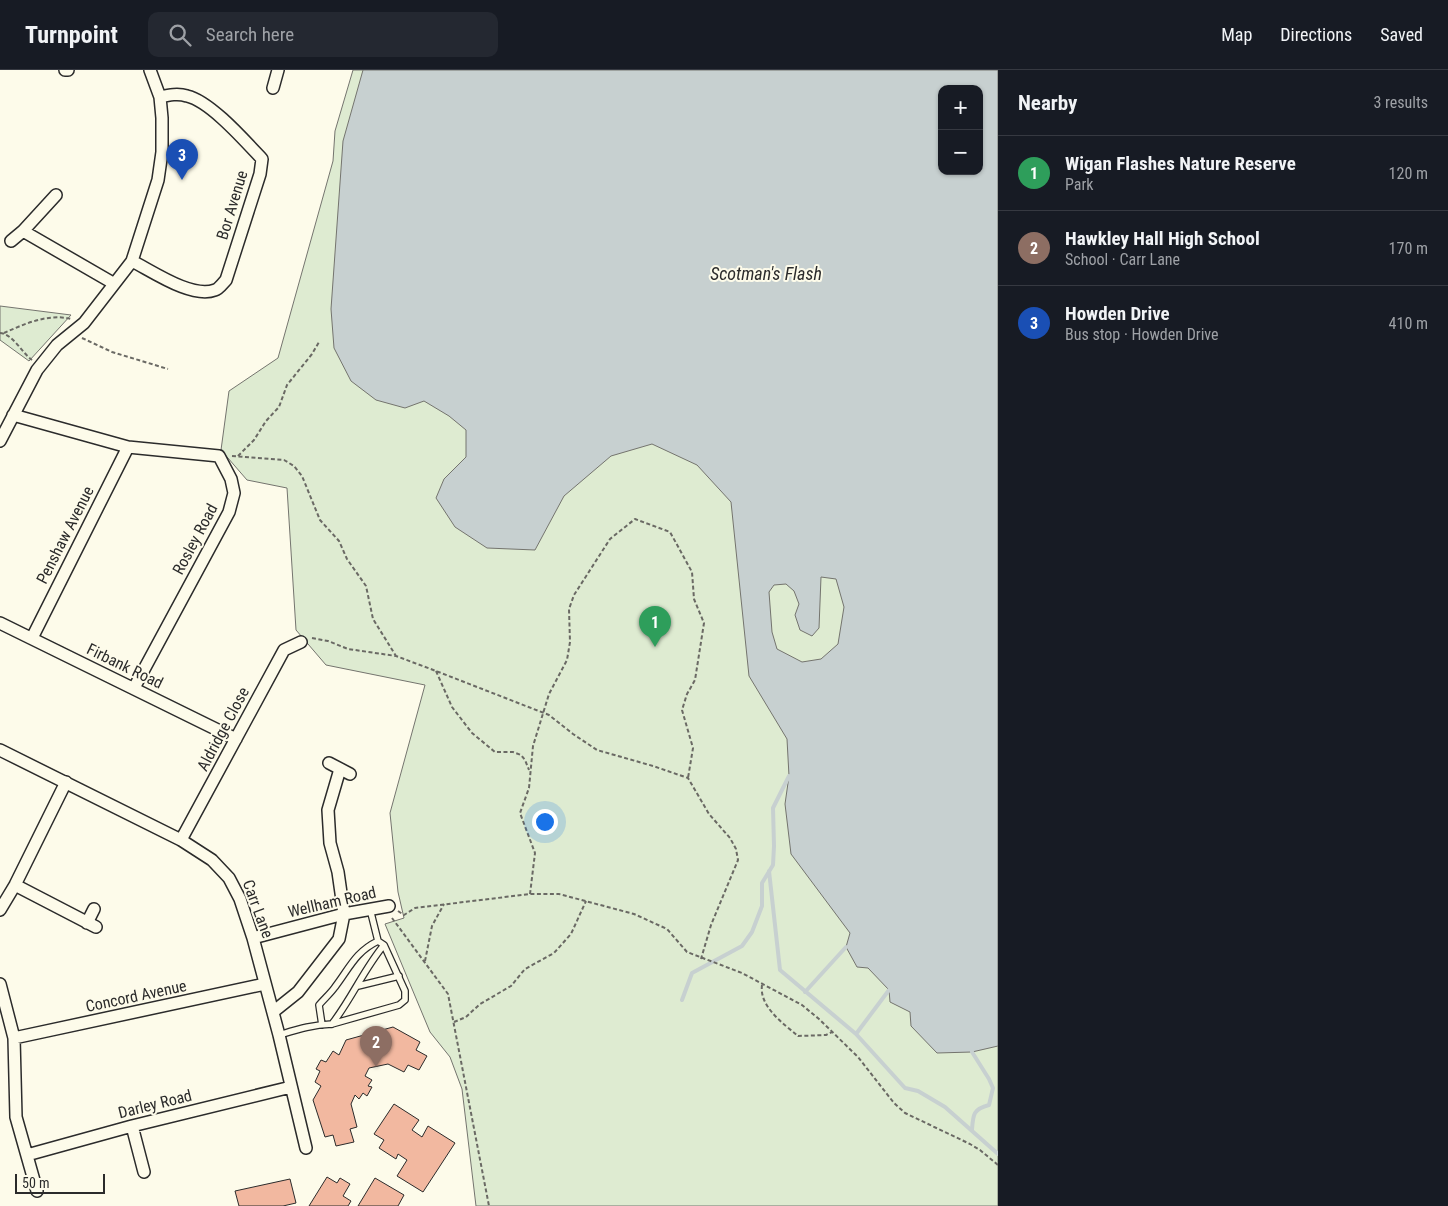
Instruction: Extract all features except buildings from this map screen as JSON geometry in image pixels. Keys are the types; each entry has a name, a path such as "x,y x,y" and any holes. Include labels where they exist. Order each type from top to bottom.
{"street":[{"path":"0,441 41,365 57,345 84,323 132,260 158,180 162,152 160,97 150,70"},
{"path":"273,88 278,70"},
{"name":"Bor Avenue","path":"132,260 183,288 203,292 216,290 226,280 260,174 262,159 208,107 189,96 174,94 160,97"},
{"path":"11,241 23,231 56,195"},
{"path":"23,231 113,283"},
{"path":"14,415 128,447 219,456"},
{"name":"Penshaw Avenue","path":"32,638 128,447"},
{"name":"Rosley Road","path":"134,688 229,512 234,494 231,479 219,456"},
{"name":"Firbank Road","path":"0,623 236,739"},
{"name":"Aldridge Close","path":"182,840 284,650 301,642"},
{"name":"Carr Lane","path":"0,750 182,840 212,860 229,878 240,899 252,938 279,1035 306,1148"},
{"path":"273,1012 298,992 339,939 344,914 338,872 330,843 328,810 345,772 329,763"},
{"path":"0,910 15,885 66,782"},
{"path":"15,885 91,925 94,909"},
{"name":"Wellham Road","path":"252,938 344,914 390,906"},
{"path":"0,984 14,1038 16,1117 37,1190"},
{"name":"Concord Avenue","path":"14,1038 265,984"},
{"name":"Darley Road","path":"27,1155 132,1126 291,1086"},
{"path":"132,1126 144,1172"}],"lane":[{"path":"279,1035 311,1025 332,1024 399,1006 405,1000 405,991 399,976 380,943 370,909"},
{"path":"332,1024 358,986 380,943"},
{"path":"322,1024 319,1005 354,959 368,946 380,943"},
{"path":"358,986 399,976"}],"path":[{"path":"0,333 22,325 58,318 68,318 84,323"},
{"path":"4,333 29,358 41,365"},
{"path":"71,333 112,352 168,369"},
{"path":"238,456 254,440 266,421 279,407 287,385 312,354 319,342"},
{"path":"219,456 284,460 294,466 302,476 320,520 339,541 347,559 366,586 373,619 396,656"},
{"path":"530,894 535,853 520,813 529,788 533,746 549,694 567,660 570,642 569,609 574,595 610,539 635,519 670,532 692,572 694,599 704,623 696,680 687,694 682,710 693,748 688,778 709,814 730,838 736,848 738,860 711,925 701,959"},
{"path":"301,642 309,637 328,641 348,649 396,656 549,715 597,750 688,778"},
{"path":"436,671 452,707 472,734 495,752 513,752 521,755 530,772"},
{"path":"390,906 404,915 415,908 444,904 530,894 559,894 634,914 667,930 687,952 706,961 742,973 802,1005 833,1032 868,1068 894,1102 905,1113 970,1144 998,1165"},
{"path":"454,1022 466,1017 480,1004 511,986 525,969 554,953 571,934 586,901"},
{"path":"425,961 432,926 444,904"},
{"path":"390,906 393,920 448,994 489,1206"},
{"path":"762,985 761,990 770,1011 798,1036 826,1035 833,1032"}],"green space":[{"path":"353,70 998,70 998,1206 476,1206 462,1089 450,1057 430,1032 385,924 404,918 398,892 390,813 425,685 326,665 296,630 287,488 247,480 221,450 229,391 278,358 333,161 335,131"},
{"path":"0,306 71,315 29,361 0,340"}],"water":[{"name":"Scotman's Flash","path":"363,70 998,70 998,1046 972,1052 937,1053 911,1026 910,1012 890,1002 889,990 868,968 857,967 846,947 850,933 791,854 785,804 789,776 787,739 749,676 731,502 697,465 652,444 611,456 564,496 535,550 487,548 455,527 436,498 444,479 466,457 466,430 449,416 424,401 405,408 376,400 351,381 334,348 331,309 343,141","holes":["821,577 836,579 844,607 838,644 821,659 802,662 777,649 772,632 769,592 774,585 786,584 794,591 799,604 795,615 800,630 812,636 819,628"]}],"waterway":[{"path":"682,1000 692,973 742,946 752,932 762,906 762,883 773,865 773,808 789,776"},
{"path":"769,871 780,970 856,1034 905,1088 918,1091 945,1107 998,1154"},
{"path":"805,992 846,947"},
{"path":"856,1034 889,990"},
{"path":"972,1052 993,1088 989,1105 980,1108 975,1113 972,1130"}],"place":[{"name":"Howden Drive","path":"182,180"},
{"name":"Wigan Flashes Nature Reserve","path":"655,647"},
{"name":"Hawkley Hall High School","path":"376,1067"}]}
